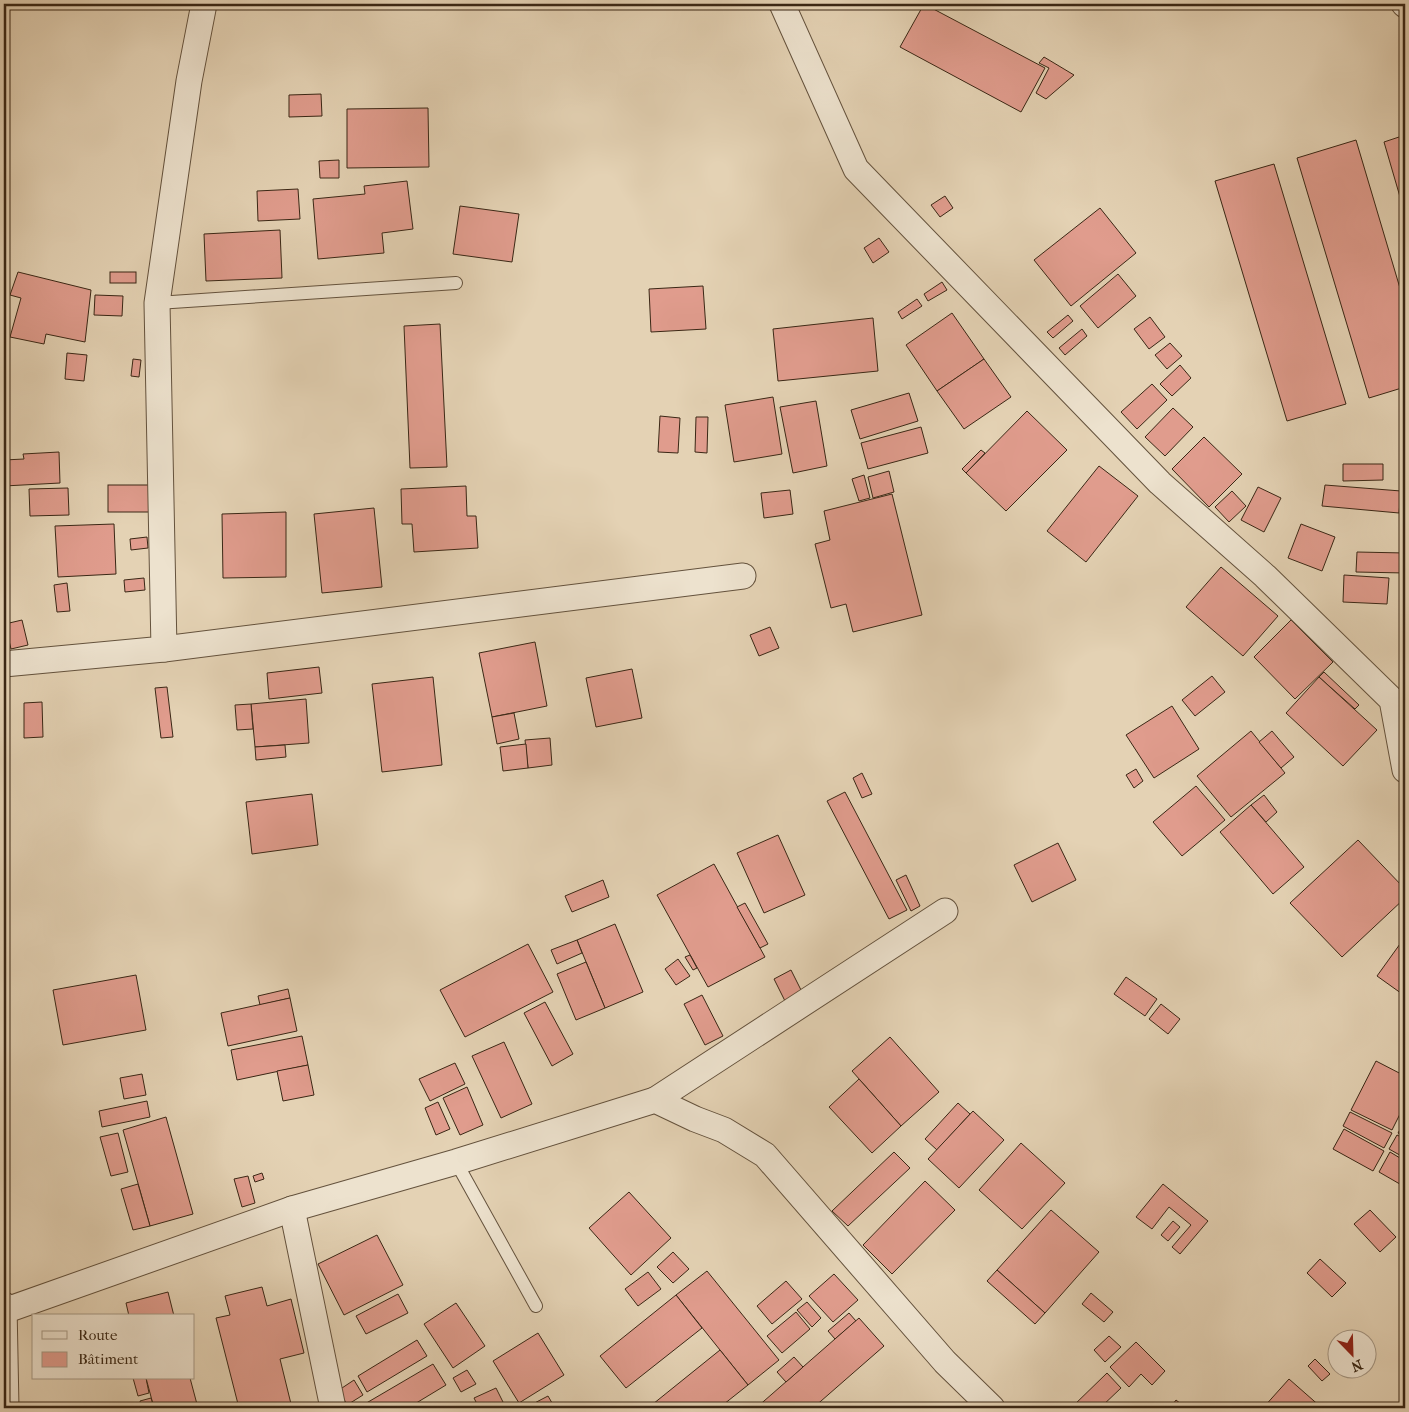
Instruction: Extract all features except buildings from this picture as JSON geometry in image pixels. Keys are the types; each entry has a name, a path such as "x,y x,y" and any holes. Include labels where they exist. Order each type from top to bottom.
{"street":[{"path":"164,649 157,303 189,81 204,4"},
{"path":"782,4 856,169 1160,483 1265,576 1392,700 1405,770"},
{"path":"4,664 164,649 743,576"},
{"path":"4,1311 292,1209 456,1162 655,1100 945,911"},
{"path":"655,1100 724,1130 765,1155 945,1362 992,1408"},
{"path":"292,1209 333,1408"},
{"path":"4,1305 6,1408"}],"lane":[{"path":"157,303 456,283"},
{"path":"456,1162 536,1306"}]}
